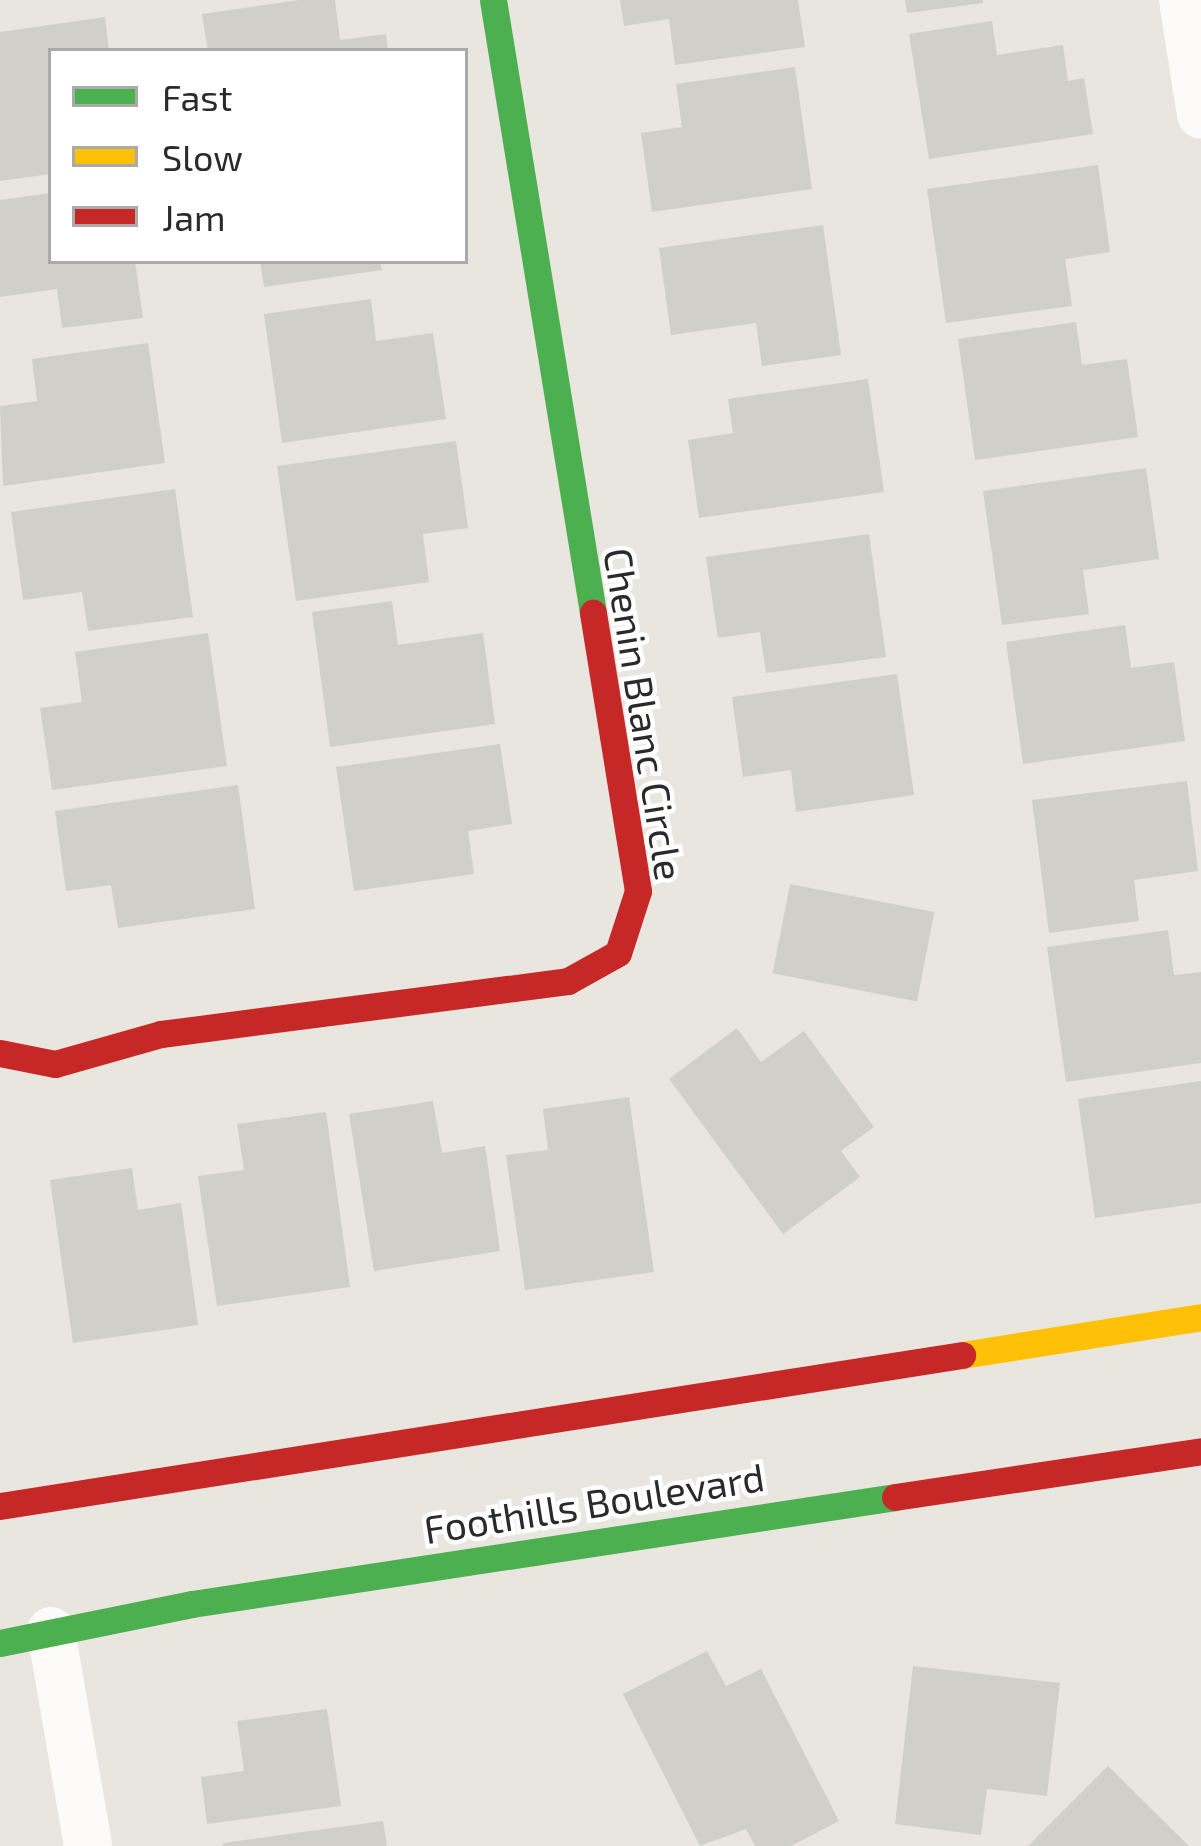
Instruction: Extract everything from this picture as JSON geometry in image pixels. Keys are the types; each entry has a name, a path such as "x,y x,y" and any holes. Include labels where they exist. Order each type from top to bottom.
{"main road":[{"name":"Chenin Blanc Circle","path":"0,1053 56,1064 161,1034 568,980 618,953 638,891 494,0"},
{"path":"0,1506 1201,1317"},
{"name":"Foothills Boulevard","path":"0,1643 51,1630 1201,1450"}],"street":[{"path":"1183,0 1201,115"},
{"path":"51,1630 88,1846"}],"building":[{"path":"299,0 335,0 340,40 386,34 388,48 208,48 202,14"},
{"path":"620,0 798,0 805,47 675,65 669,19 624,26"},
{"path":"905,0 983,0 983,3 907,13"},
{"path":"105,17 109,48 48,48 48,174 0,181 0,32"},
{"path":"992,21 997,55 1063,45 1068,81 1084,78 1093,134 929,159 909,34"},
{"path":"795,67 812,189 652,212 641,133 682,127 676,84"},
{"path":"1098,165 1110,252 1065,259 1072,306 946,323 927,189"},
{"path":"48,193 48,264 135,264 143,318 62,328 57,289 0,297 0,200"},
{"path":"823,225 841,355 762,366 756,323 671,335 659,248"},
{"path":"260,264 381,264 382,270 264,287"},
{"path":"371,299 376,341 433,333 446,419 282,443 264,314"},
{"path":"1076,322 1082,365 1127,359 1138,437 975,460 958,339"},
{"path":"148,343 165,463 3,486 0,406 37,401 32,359"},
{"path":"868,379 884,492 699,518 688,440 733,433 728,399"},
{"path":"456,441 468,528 423,534 429,582 296,601 277,466"},
{"path":"1146,468 1159,559 1083,570 1089,614 1002,625 983,491"},
{"path":"175,489 193,617 88,631 82,592 23,600 11,512"},
{"path":"869,534 886,657 766,673 760,632 718,638 706,557"},
{"path":"392,601 398,645 483,633 495,724 330,747 312,612"},
{"path":"1125,625 1131,668 1174,662 1185,741 1023,764 1006,642"},
{"path":"208,633 227,766 52,790 40,708 82,702 75,652"},
{"path":"897,674 914,795 796,812 791,770 743,777 732,697"},
{"path":"500,744 512,824 468,831 474,874 354,891 336,767"},
{"path":"1187,781 1198,871 1134,880 1139,921 1049,933 1032,800"},
{"path":"238,785 255,909 118,928 111,885 66,891 55,811"},
{"path":"790,884 934,912 917,1001 773,973"},
{"path":"1168,930 1174,975 1201,972 1201,1063 1066,1082 1047,947"},
{"path":"737,1028 761,1062 804,1031 874,1127 841,1151 860,1177 783,1234 669,1079"},
{"path":"1201,1081 1201,1203 1095,1218 1078,1099"},
{"path":"629,1097 654,1272 525,1290 506,1155 548,1150 543,1109"},
{"path":"433,1101 442,1153 485,1146 500,1251 374,1271 349,1114"},
{"path":"326,1112 350,1287 217,1306 198,1176 244,1170 237,1124"},
{"path":"132,1168 138,1210 181,1203 198,1325 73,1343 50,1180"},
{"path":"707,1651 726,1686 761,1669 839,1821 791,1846 755,1846 746,1829 700,1846 623,1694"},
{"path":"913,1666 1060,1683 1047,1796 987,1789 981,1835 895,1824"},
{"path":"327,1709 341,1806 207,1824 201,1777 244,1771 237,1721"},
{"path":"1108,1766 1189,1846 1028,1846"},
{"path":"383,1821 387,1846 223,1846 223,1843"}],"traffic: fast":[{"path":"493,0 593,613"},
{"path":"0,1643 192,1604 895,1497"}],"traffic: slow":[{"path":"962,1355 1201,1317"}],"traffic: jam":[{"path":"0,1053 55,1064 161,1034 568,981 618,953 638,891 593,613"},
{"path":"0,1506 962,1355"},
{"path":"895,1497 1201,1451"}]}
